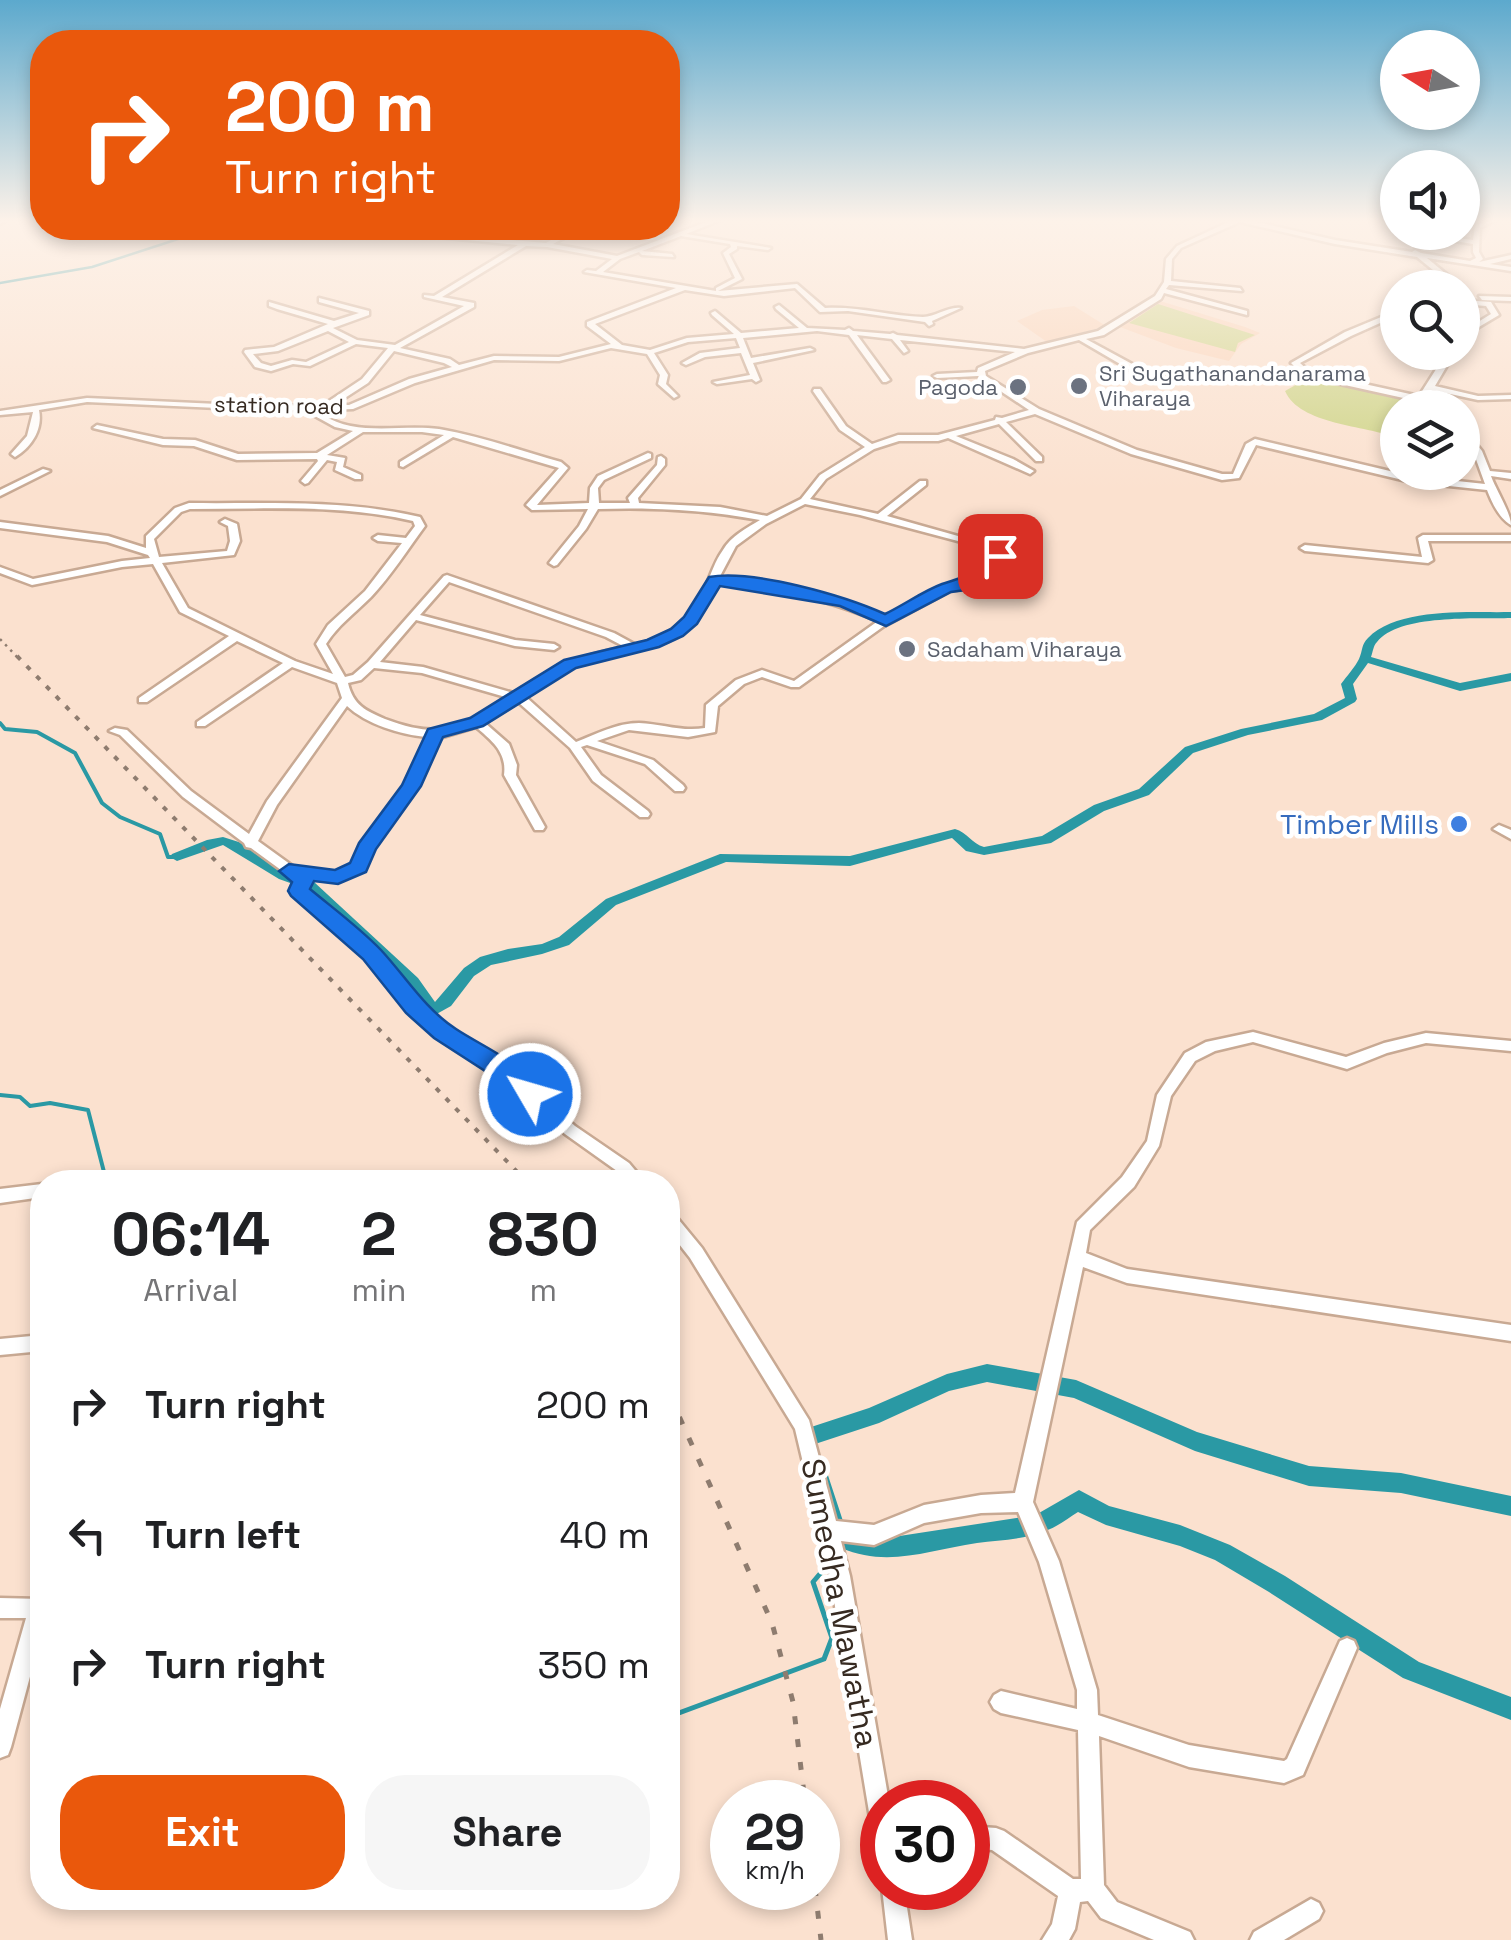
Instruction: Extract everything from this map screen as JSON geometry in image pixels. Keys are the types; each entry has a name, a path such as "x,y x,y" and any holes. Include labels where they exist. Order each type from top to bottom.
{"street":[{"path":"284,310 331,326 356,342 447,361 459,369"},
{"path":"354,310 366,313 275,349 249,354 271,370 292,362 307,364 356,342"},
{"path":"463,310 392,348 365,381 322,408 322,420 360,430 408,428 540,458 564,468 531,505 535,508 635,506 720,510 771,519"},
{"path":"620,347 590,324 627,310"},
{"path":"781,310 806,330"},
{"path":"852,310 928,320 953,310"},
{"path":"937,376 979,374 1025,351 1084,340 1137,310"},
{"path":"1234,310 1244,313"},
{"path":"715,313 740,336 756,378 717,382"},
{"path":"923,338 928,320"},
{"path":"1380,320 1295,364 1307,374 1380,392"},
{"name":"station road","path":"4,412 102,400 356,406 412,382 494,358 548,360 602,347 650,352 688,340 806,330 849,330 1025,351"},
{"path":"849,330 886,380"},
{"path":"893,335 904,352"},
{"path":"1084,340 1142,373"},
{"path":"686,363 703,355 745,350"},
{"path":"750,361 810,350"},
{"path":"650,352 664,375 662,384 674,396"},
{"path":"1428,390 1440,370"},
{"path":"979,374 1036,411 1134,452 1222,476 1236,476 1250,444 1255,442 1411,479 1487,487"},
{"path":"1430,387 1478,398 1511,397"},
{"path":"817,392 843,428 871,447"},
{"path":"15,454 25,446 36,425 37,412 32,407"},
{"path":"634,648 542,609 447,578 372,664 357,678 342,682 236,637 184,610 155,557 150,538 178,510 189,506 308,502 388,511 417,519 420,526 369,593 332,627 320,644 342,682 345,701 358,713 420,734 435,733 476,722 570,664 634,648 677,633 691,620 715,581 729,546 804,501 823,477 871,447 898,438 949,436 1036,411"},
{"path":"1,428 4,412"},
{"path":"999,419 1039,459"},
{"path":"97,428 163,442 195,443 238,457 320,456 342,460 338,468 358,477"},
{"path":"320,456 360,430"},
{"path":"403,464 448,436"},
{"path":"949,436 1030,470"},
{"path":"305,481 319,469 320,456"},
{"path":"554,562 594,507 594,488 601,478 648,456"},
{"path":"635,506 633,498 661,459"},
{"path":"1480,460 1487,487 1511,522"},
{"path":"0,493 46,471"},
{"path":"1485,473 1511,476"},
{"path":"880,517 924,483"},
{"path":"574,746 595,735 632,726 689,736 711,730 712,705 740,682 762,672 795,685 883,622 947,588 967,586 988,572 1000,556 994,549 880,517 804,501"},
{"path":"0,570 32,582 155,557 230,553 235,541 232,524 225,522"},
{"path":"0,524 108,539 155,557"},
{"path":"378,538 409,541"},
{"path":"1305,548 1428,560 1423,538 1511,538"},
{"path":"715,581 739,581 844,602 883,622"},
{"path":"412,616 515,643 554,648"},
{"path":"143,700 190,670 205,654 236,637"},
{"path":"201,724 291,662"},
{"path":"372,664 424,670 520,698 574,746 596,778 644,814"},
{"path":"250,844 271,804 345,701"},
{"path":"476,722 504,744 510,775 539,827"},
{"path":"114,731 123,732 187,794 289,871 442,1032 510,1076 570,1130 626,1170"},
{"path":"289,871 338,877 359,867 366,848 411,786 435,733"},
{"path":"588,742 649,762 679,788"},
{"path":"1054,1940 1081,1890 1088,1690 1050,1561 1023,1502 1082,1227 1128,1182 1154,1142 1164,1095 1190,1056 1210,1046 1253,1037 1347,1064 1384,1048 1426,1038 1511,1046"},
{"path":"0,1196 30,1193"},
{"name":"Sumedha Mawatha","path":"680,1234 696,1253 803,1426 832,1535 875,1780"},
{"path":"1076,1257 1127,1276 1511,1333"},
{"path":"0,1346 30,1341"},
{"path":"832,1535 874,1534 924,1514 981,1504 1023,1502"},
{"path":"0,1608 30,1608"},
{"path":"0,1747 30,1640"},
{"path":"1001,1702 1088,1722 1189,1756 1284,1772 1295,1767 1347,1648"},
{"path":"990,1839 1109,1910 1182,1940"},
{"path":"896,1910 900,1940"},
{"path":"1262,1940 1311,1912"}],"shaded area":[{"path":"1042,310 1080,310 1106,326 1047,342 1017,321"},
{"path":"1147,310 1188,310 1260,333 1241,344 1229,361 1176,348 1120,327"}],"green space":[{"path":"1150,310 1175,310 1255,335 1238,343 1235,352 1129,323"},
{"path":"1301,382 1333,382 1380,392 1380,433 1304,411 1285,391"}],"waterway":[{"path":"1365,659 1369,643 1382,631 1401,624 1424,619 1511,615"},
{"path":"177,857 223,841 284,876 309,885 413,982 433,1010 445,1002 469,972 486,961 553,946 576,933 611,902 725,857 850,861 955,833 971,848 984,851 1046,840 1099,808 1144,792 1189,750 1245,732 1318,717 1351,699 1347,684 1365,659"},
{"path":"1365,659 1460,687 1511,677"},
{"path":"0,723 5,729 37,732 75,753 102,803 120,817 160,834 168,857 177,857"},
{"path":"0,1095 20,1097 30,1106 50,1103 88,1110 103,1170"},
{"path":"809,1437 872,1416 947,1383 987,1373 1076,1389 1195,1441 1309,1476 1401,1483 1511,1506"},
{"path":"820,1459 842,1526"},
{"path":"848,1541 893,1548 1023,1527 1045,1521 1079,1500 1106,1515 1180,1535 1222,1553 1411,1670 1511,1709"},
{"path":"680,1713 824,1659 832,1638 813,1582 830,1562"}],"railway":[{"path":"0,639 19,659"},
{"path":"17,656 515,1170"},
{"path":"680,1418 772,1623 793,1702 802,1780"},
{"path":"818,1910 821,1940"}],"place":[{"name":"Sri Sugathanandanarama Viharaya","path":"1079,386"},
{"name":"Pagoda","path":"1018,387"},
{"name":"Sadaham Viharaya","path":"907,649"},
{"name":"Timber Mills","path":"1459,824"}],"route":[{"path":"530,1094 510,1076 442,1032 415,1007 371,954 299,891 303,880 289,871 338,877 359,867 366,848 411,786 435,733 476,722 570,664 653,644 677,633 691,620 715,581 739,581 844,602 886,621 947,588 967,586 988,572 1000,556"}]}
